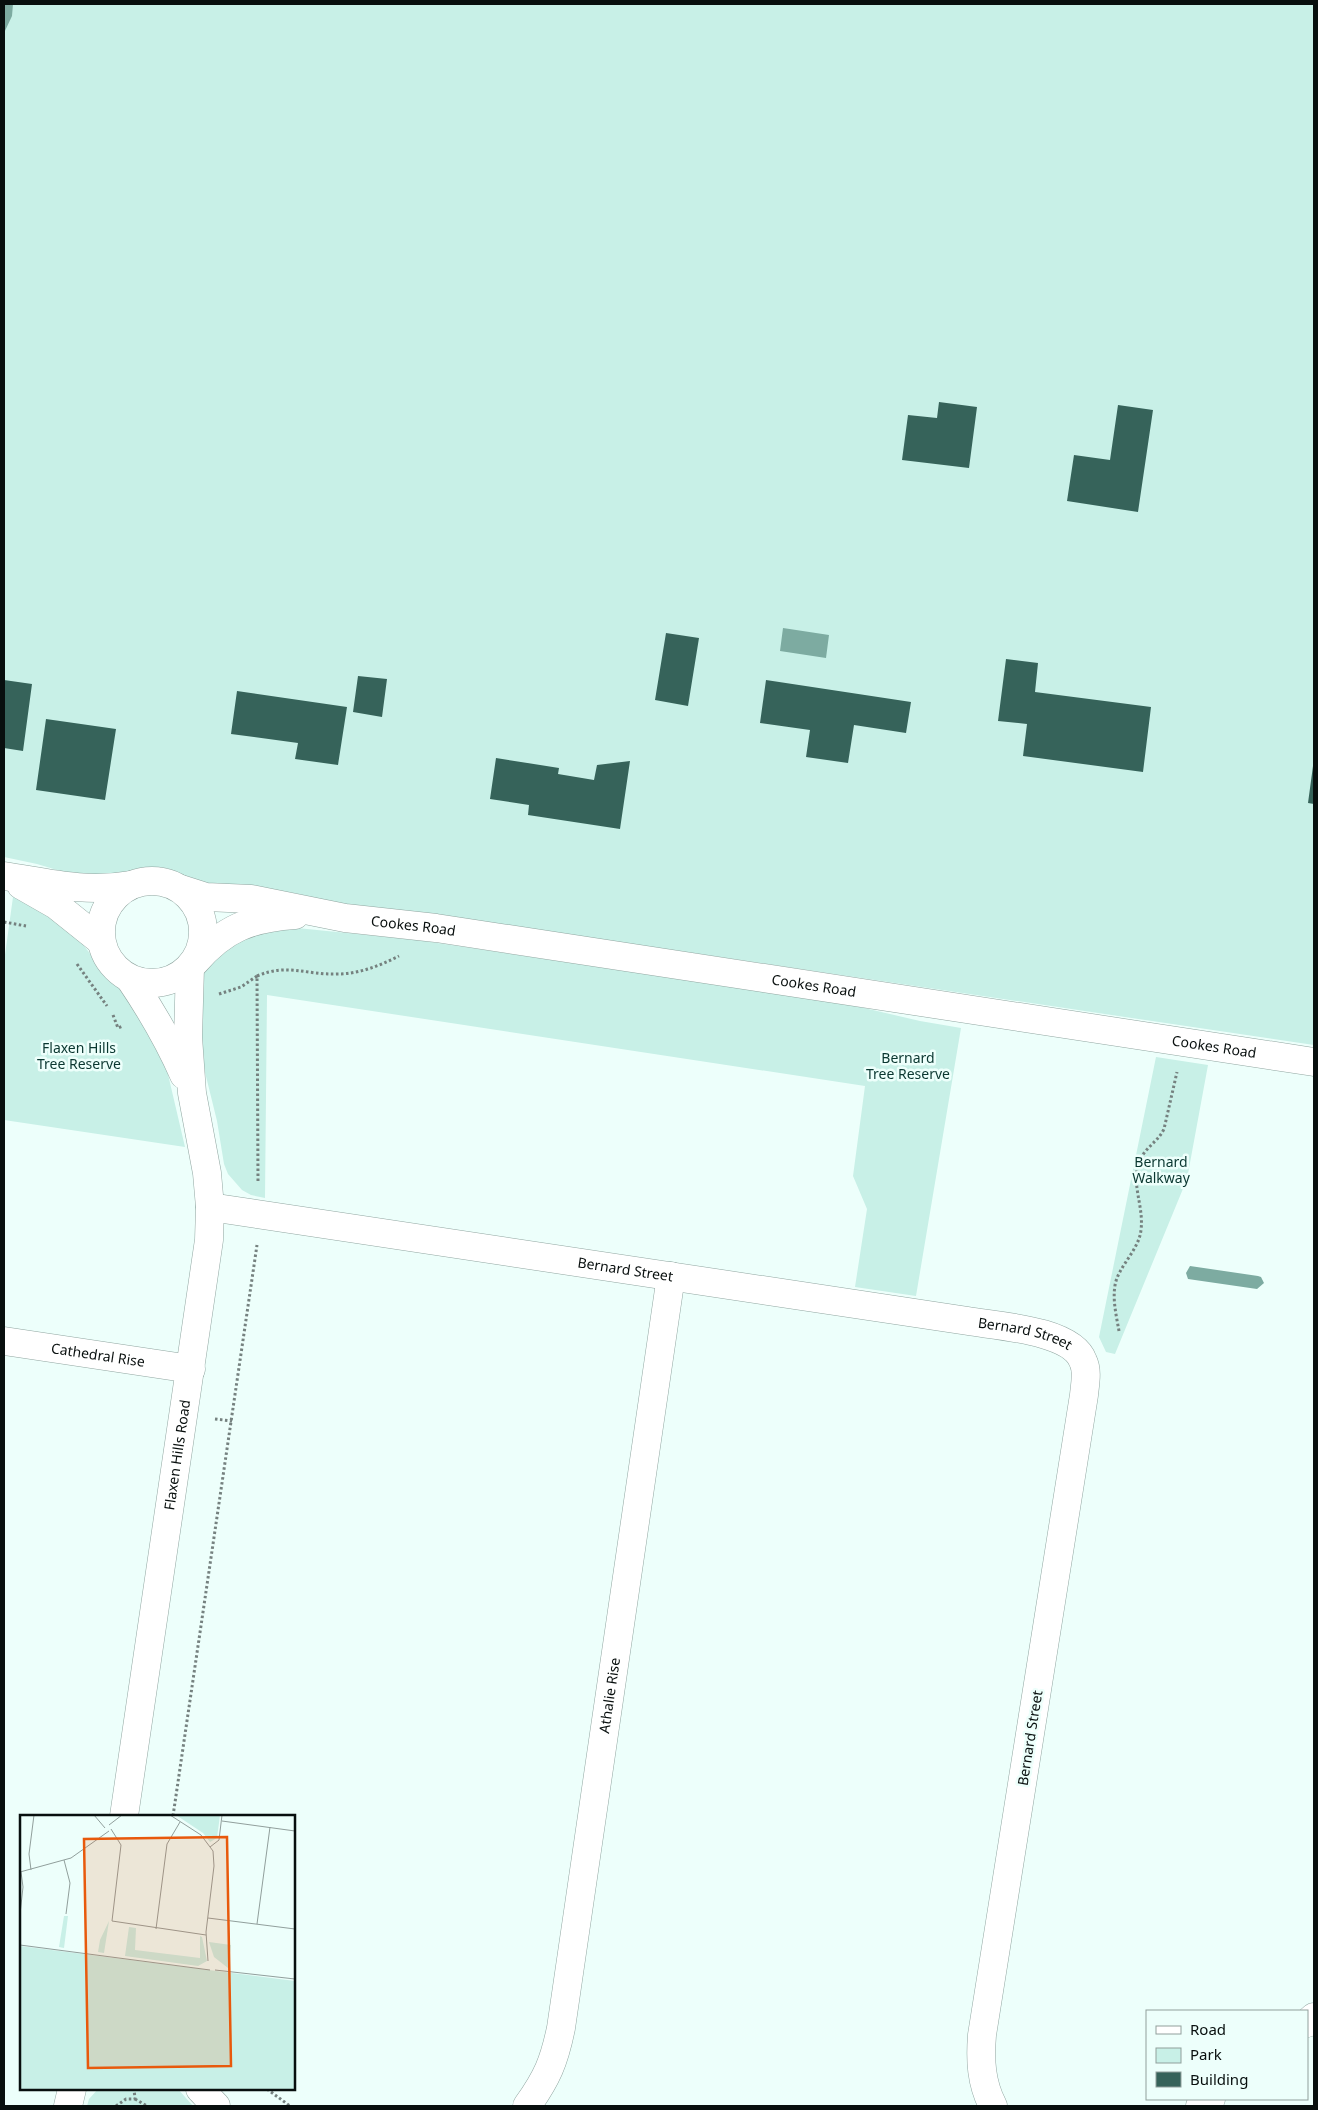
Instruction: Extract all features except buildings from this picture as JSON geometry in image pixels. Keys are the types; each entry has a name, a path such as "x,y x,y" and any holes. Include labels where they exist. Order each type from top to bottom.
{"street":[{"path":"4,877 85,889 106,889 148,881 160,882 181,889 197,908 201,916 204,932 201,948 192,965 178,977 162,983 146,984 130,979 116,970 106,957 101,941 101,924 106,908 117,894 131,885"},
{"path":"4,877 30,889 56,905 101,941"},
{"name":"Cookes Road","path":"181,889 206,897 251,899 314,913 474,934 1314,1062"},
{"name":"Cookes Road","path":"192,965 210,944 233,929 266,917 314,913"},
{"name":"Flaxen Hills Road","path":"124,1815 209,1240 210,1207 204,1147 192,1092 188,1037 192,965"},
{"name":"Flaxen Hills Road","path":"130,979 169,1041 192,1092"},
{"name":"Bernard Street","path":"210,1207 1044,1334 1063,1340 1076,1349 1084,1360 1086,1375 1081,1416 982,2034 980,2055 982,2075 987,2094 993,2106"},
{"name":"Athalie Rise","path":"528,2106 545,2080 555,2056 561,2028 671,1276"},
{"name":"Cathedral Rise","path":"4,1341 191,1369"},
{"path":"68,2106 72,2090"},
{"path":"201,2090 216,2106"}],"path":[{"path":"1119,1331 1115,1304 1117,1279 1136,1248 1141,1231 1136,1182 1138,1164 1144,1151 1161,1135 1164,1129 1178,1067"},
{"path":"134,2090 135,2099"},
{"path":"267,2090 290,2106"},
{"path":"116,2106 126,2099 135,2099 147,2106"}],"green space":[{"path":"4,4 1314,4 1314,1045 416,912 350,906 294,893 195,883 167,868 137,869 119,875 67,873 4,857"},
{"name":"Flaxen Hills Tree Reserve","path":"13,897 43,909 76,935 103,971 128,994 167,1070 185,1147 4,1120 4,962"},
{"name":"Bernard Tree Reserve","path":"287,927 417,940 847,1004 920,1021 961,1028 916,1296 855,1287 867,1209 853,1176 865,1086 267,995 265,1198 251,1195 242,1190 228,1174 224,1164 217,1121 202,1060 200,980 207,965 247,932"},
{"name":"Bernard Walkway","path":"1156,1057 1208,1065 1187,1179 1115,1354 1106,1352 1099,1337"},
{"path":"97,2090 179,2090 193,2106 87,2106 89,2099"}],"shaded area":[{"path":"4,4 13,4 12,16 4,33"},
{"path":"783,628 829,635 826,658 780,651"},
{"path":"1190,1266 1258,1276 1261,1277 1264,1283 1257,1289 1188,1279 1186,1273"}]}
